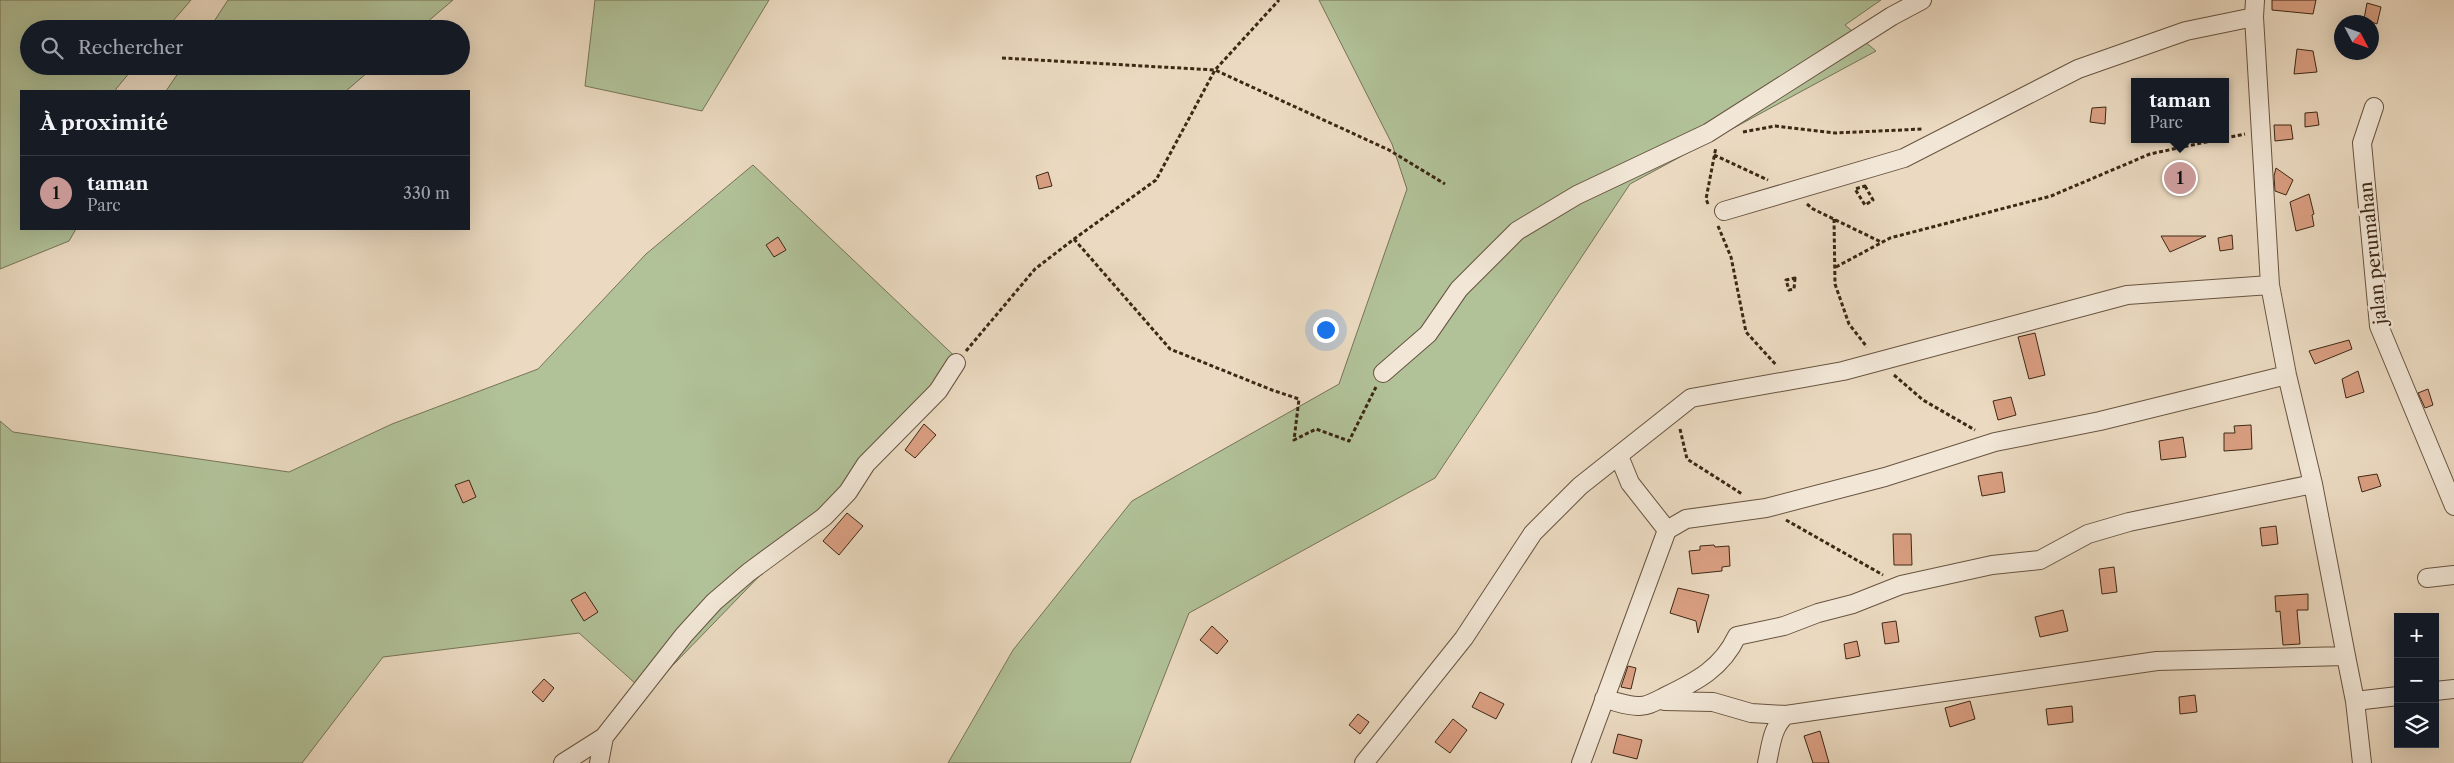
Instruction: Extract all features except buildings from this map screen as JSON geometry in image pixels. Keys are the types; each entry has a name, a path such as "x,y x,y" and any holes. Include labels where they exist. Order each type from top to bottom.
{"street":[{"path":"1383,373 1428,334 1459,289 1517,232 1577,195 1708,133 1892,16 1922,0"},
{"path":"1717,214 1915,154 2078,69 2254,8 2270,284 2287,375 2313,484 2355,701 2362,763"},
{"name":"jalan perumahan","path":"2374,107 2362,143 2379,326 2454,506"},
{"path":"1364,763 1464,638 1533,533 1580,486 1691,398 1791,382 1960,341 2127,295 2270,284"},
{"path":"563,763 604,737 684,635 714,602 749,572 824,517 848,492 866,464 938,391 956,363"},
{"path":"1581,763 1667,530 1686,519 1766,508 1885,477 1995,442 2100,421 2287,375"},
{"path":"1619,456 1630,483 1667,530"},
{"path":"1604,698 1639,707 1655,702 1700,680 1719,664 1737,636 1784,626 1818,613 1853,604 1901,585 1992,565 2040,560 2088,534 2129,522 2313,484"},
{"path":"2427,578 2454,575"},
{"path":"1655,702 1676,700 1713,702 1751,713 1786,715 2157,661 2346,656"},
{"path":"2439,691 2454,689"},
{"path":"2355,701 2394,696"},
{"path":"1767,763 1772,736 1778,722 1786,715"},
{"path":"599,763 604,737"}],"path":[{"path":"956,363 1035,269 1156,180 1214,70 1279,0"},
{"path":"1002,58 1214,70 1389,150 1445,184"},
{"path":"1736,133 1775,126 1835,133 1931,128"},
{"path":"1834,219 1836,266 1890,238 2052,196 2150,154 2201,143"},
{"path":"1716,146 1706,198 1717,214 1731,257 1746,332 1791,382"},
{"path":"1865,186 1872,200 1865,205 1855,189 1865,186"},
{"path":"1074,239 1170,349 1299,399 1294,440 1316,429 1349,441 1383,373"}],"green space":[{"path":"0,0 191,0 174,20 20,20 20,75 128,75 116,90 20,90 20,230 75,230 69,241 0,269"},
{"path":"228,0 453,0 430,20 215,20"},
{"path":"595,0 769,0 702,111 585,86"},
{"path":"1319,0 1881,0 1845,25 1876,51 1630,184 1435,478 1189,613 1130,763 948,763 1013,650 1132,501 1339,384 1407,189 1392,144"},
{"path":"177,75 365,75 347,90 167,90"},
{"path":"753,165 964,365 646,693 579,633 383,657 302,763 0,763 0,421 13,432 289,472 392,424 538,369 646,254"},
{"path":"2184,166 2190,173 2187,184 2172,182 2169,170"}],"place":[{"name":"taman","path":"2180,178"}]}
